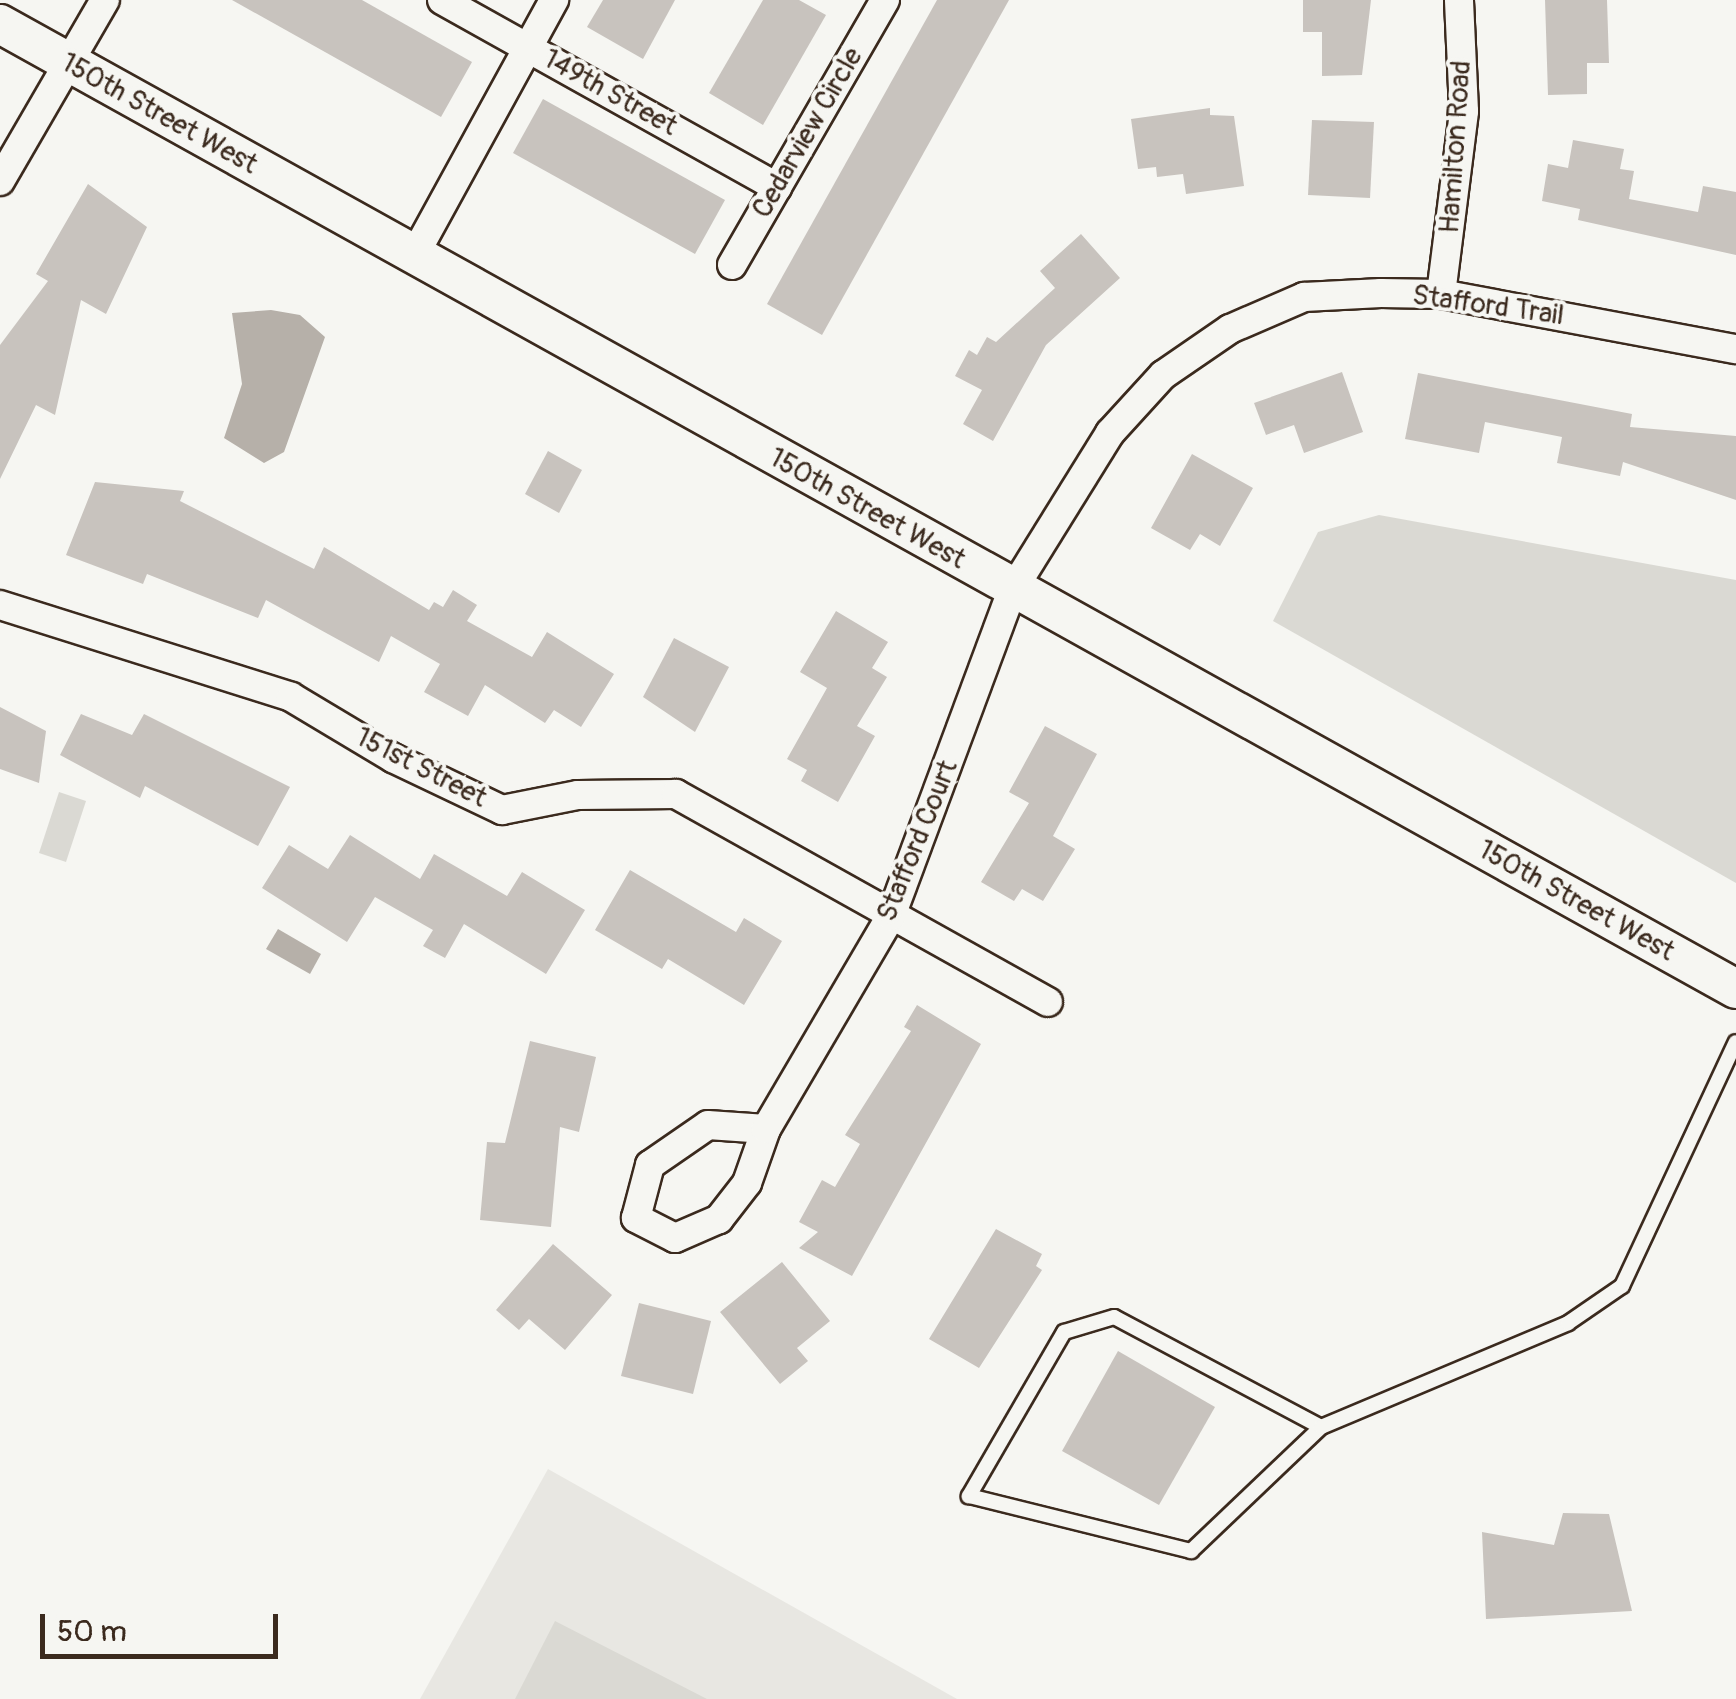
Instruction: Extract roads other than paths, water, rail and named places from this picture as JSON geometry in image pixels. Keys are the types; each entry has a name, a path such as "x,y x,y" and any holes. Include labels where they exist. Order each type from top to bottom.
{"street":[{"path":"0,181 105,0"},
{"name":"149th Street","path":"442,0 777,187"},
{"path":"415,254 554,0"},
{"name":"Cedarview Circle","path":"732,265 885,0"},
{"name":"Hamilton Road","path":"1441,294 1456,214 1464,111 1459,0"},
{"name":"150th Street West","path":"0,24 1012,591 1736,989"},
{"name":"Stafford Trail","path":"1012,591 1110,433 1163,375 1230,328 1304,297 1441,294 1736,348"},
{"name":"Stafford Court","path":"766,1129 708,1126 650,1166 636,1218 676,1238 719,1219 747,1182 766,1129 892,916 1012,591"},
{"name":"151st Street","path":"0,606 291,697 393,758 502,810 578,795 676,794 1048,1002"}],"lane":[{"path":"1320,1427 1114,1317 1064,1332 969,1496 1191,1551 1320,1427 1568,1323 1622,1286 1736,1042"}]}
